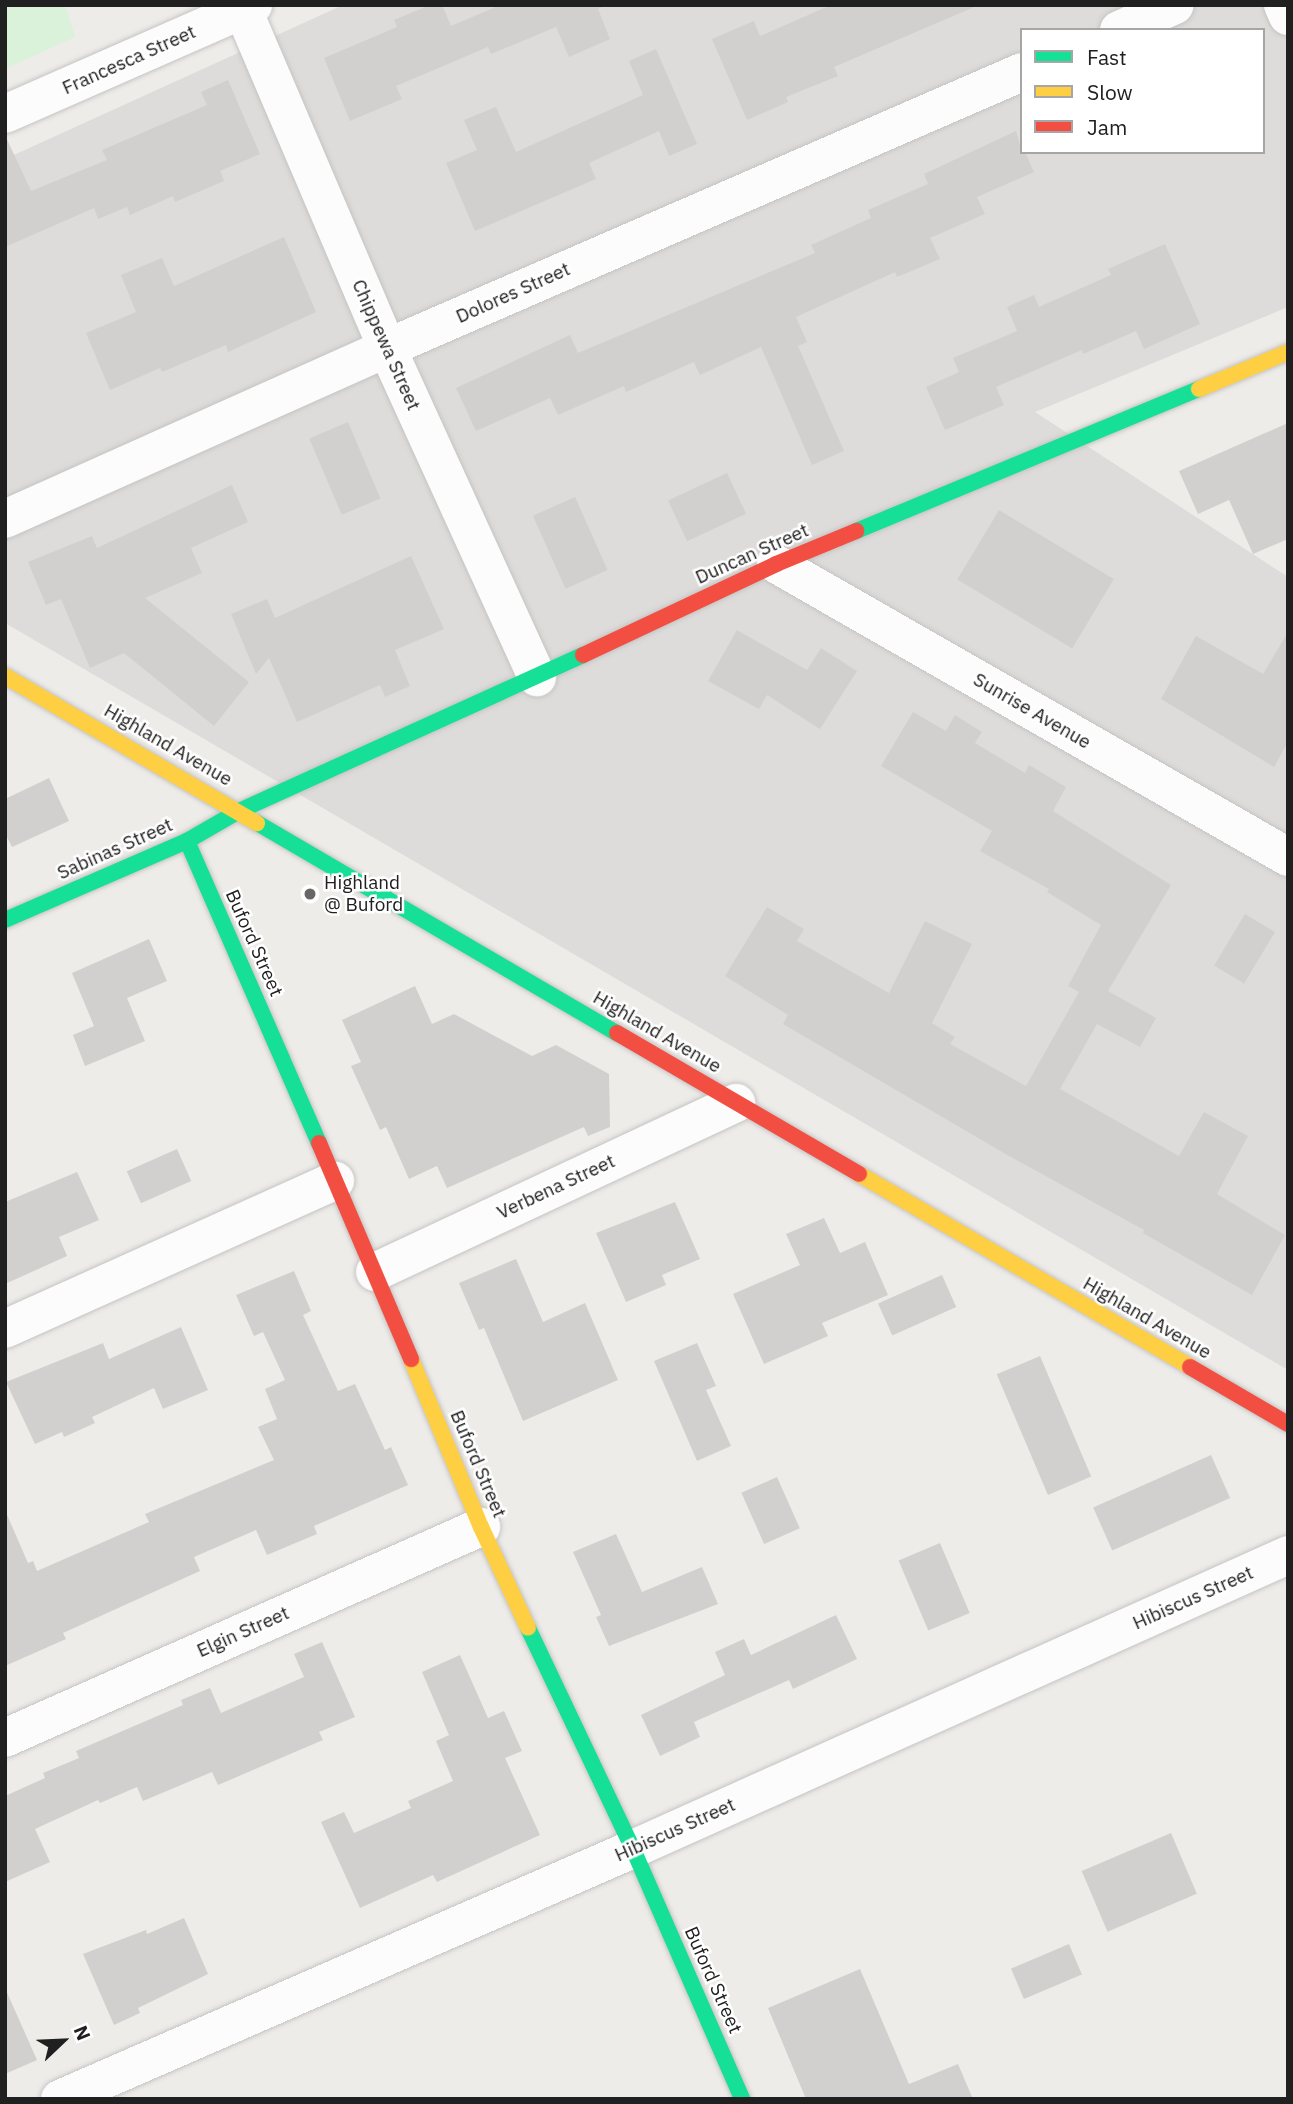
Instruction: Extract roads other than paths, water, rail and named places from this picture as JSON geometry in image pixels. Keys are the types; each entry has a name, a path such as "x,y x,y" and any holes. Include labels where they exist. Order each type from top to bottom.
{"street":[{"path":"1123,28 1175,5"},
{"path":"1283,5 1288,16"},
{"name":"Francesca Street","path":"5,114 248,8"},
{"name":"Chippewa Street","path":"248,8 387,348 537,677"},
{"name":"Dolores Street","path":"5,520 387,348 1020,73"},
{"name":"Duncan Street","path":"239,811 537,677 776,565 1288,352"},
{"name":"Sunrise Avenue","path":"776,565 1288,857"},
{"name":"Highland Avenue","path":"5,676 1288,1424"},
{"name":"Sabinas Street","path":"5,920 187,841 239,811"},
{"name":"Buford Street","path":"187,841 375,1272 481,1527 633,1849 742,2099"},
{"name":"Verbena Street","path":"375,1272 736,1103"},
{"path":"5,1329 335,1181"},
{"name":"Elgin Street","path":"5,1738 481,1527"},
{"name":"Hibiscus Street","path":"60,2099 633,1849 1288,1555"}],"place":[{"name":"Highland @ Buford","path":"310,894"}]}
